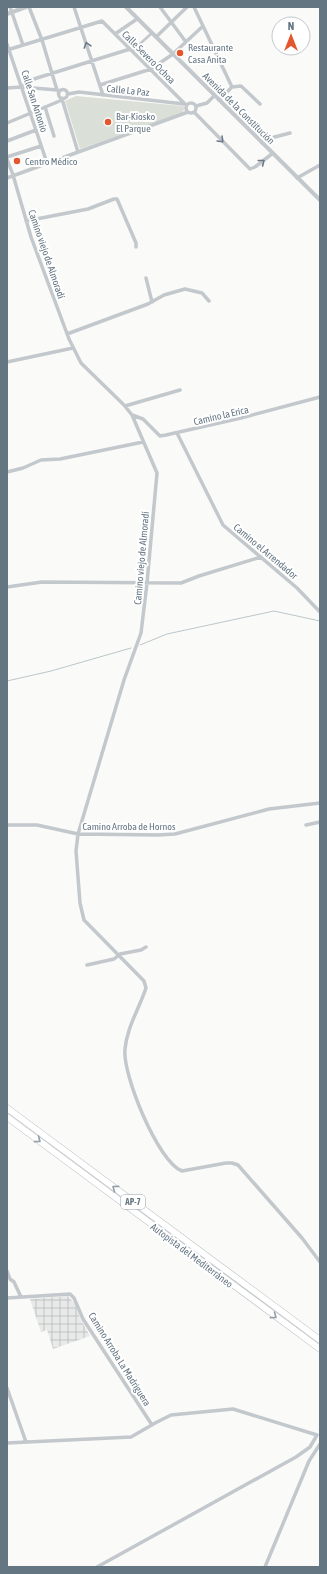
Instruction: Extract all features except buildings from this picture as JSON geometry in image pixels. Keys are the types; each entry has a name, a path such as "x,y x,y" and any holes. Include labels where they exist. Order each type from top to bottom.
{"highway":[{"name":"Autopista del Mediterráneo","path":"7,1108 320,1340"},
{"name":"Autopista del Mediterráneo","path":"7,1117 320,1349"}],"street":[{"path":"10,7 23,45"},
{"path":"7,14 26,7"},
{"path":"29,7 42,40 58,90 58,96 62,100 78,152"},
{"path":"74,7 103,95"},
{"name":"Avenida de la Constitución","path":"126,7 320,200"},
{"path":"160,7 186,42"},
{"path":"156,37 187,7"},
{"path":"194,7 232,87"},
{"path":"114,34 137,18"},
{"name":"Calle Severo Ochoa","path":"81,27 102,21 186,104"},
{"path":"100,85 151,69 173,54 203,26"},
{"path":"8,50 81,27"},
{"path":"22,87 26,82 92,60 131,50 152,33"},
{"name":"Calle San Antonio","path":"7,44 47,163"},
{"path":"219,100 232,87 241,86 260,104"},
{"path":"7,88 22,87 65,90 68,94 66,99 7,123"},
{"name":"Calle La Paz","path":"68,94 79,92 186,104"},
{"path":"188,112 186,109 186,104 192,103 196,106 207,103 214,95"},
{"path":"194,112 196,106"},
{"path":"45,107 54,136"},
{"path":"7,178 188,112 194,112 250,169 255,167 273,153"},
{"path":"7,141 36,130"},
{"path":"262,142 267,139 290,133"},
{"path":"7,158 41,146"},
{"name":"Camino viejo de Almoradí","path":"7,158 26,221 67,334 81,364 125,406 132,415 157,473 147,583 140,633 124,680 78,834 76,851 77,866 80,903 84,920 144,981 146,988 132,1019 124,1053 136,1095 154,1138 173,1166 182,1171 226,1163 238,1165 302,1238 320,1262"},
{"path":"297,178 320,165"},
{"path":"26,221 88,209 117,199 136,243 136,247"},
{"path":"146,278 152,302"},
{"path":"67,334 152,302 164,295 185,289 202,293 209,301"},
{"path":"7,362 74,348"},
{"path":"125,406 180,390"},
{"name":"Camino la Erica","path":"132,415 142,419 160,436 240,418 320,397"},
{"name":"Camino el Arrendador","path":"177,433 223,525 297,588 320,612"},
{"path":"7,472 23,468 41,460 60,459 143,442"},
{"path":"7,587 42,582 181,583 261,557"},
{"name":"Camino Arroba de Hornos","path":"7,825 37,826 78,834 178,834 269,809 320,803"},
{"path":"306,825 320,822"},
{"path":"87,965 114,959 118,956 141,950 146,947"},
{"path":"7,1271 21,1297"},
{"name":"Camino Arroba La Madriguera","path":"7,1298 70,1294 74,1298 84,1319 152,1425"},
{"path":"7,1388 26,1442"},
{"path":"7,1443 131,1437 171,1415 233,1409 318,1435 310,1447 296,1457 97,1567"},
{"path":"265,1567 309,1461 320,1444"}],"shaded area":[{"path":"76,96 183,106 185,108 182,113 80,149 65,101"},
{"path":"68,1296 75,1304 80,1318 90,1336 53,1349 47,1330 41,1332 30,1299"}],"waterway":[{"path":"140,645 167,634 274,611 320,621"},
{"path":"7,681 51,671 131,648"}],"place":[{"name":"Restaurante Casa Anita","path":"180,53"},
{"name":"Bar-Kiosko El Parque","path":"108,122"},
{"name":"Centro Médico","path":"17,161"}]}
